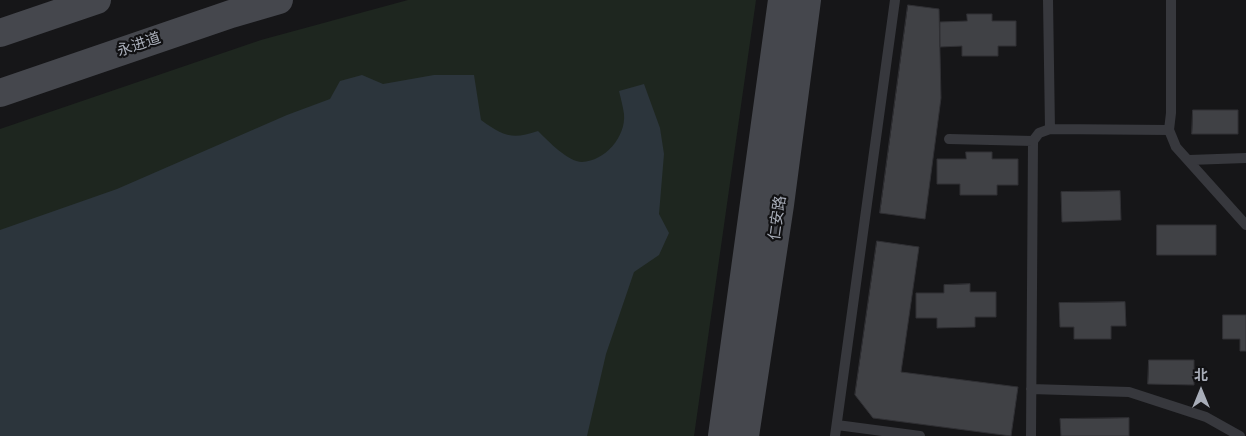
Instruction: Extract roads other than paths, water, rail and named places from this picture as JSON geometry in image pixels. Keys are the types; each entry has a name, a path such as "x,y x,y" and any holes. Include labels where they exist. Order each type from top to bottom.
{"street":[{"path":"0,33 97,0"},
{"name":"永进道","path":"0,93 231,14 279,0"},
{"name":"仁安路","path":"722,436 782,0"},
{"name":"仁安路","path":"746,436 808,0"}],"lane":[{"path":"835,436 895,0"},
{"path":"1048,0 1050,129"},
{"path":"1171,0 1171,113 1169,130 1176,147 1246,225"},
{"path":"1031,436 1033,141 1039,133 1050,129 1169,130"},
{"path":"948,139 1033,141"},
{"path":"1189,160 1246,158"},
{"path":"1032,389 1130,392 1206,417 1240,436"},
{"path":"837,425 920,436"}]}
